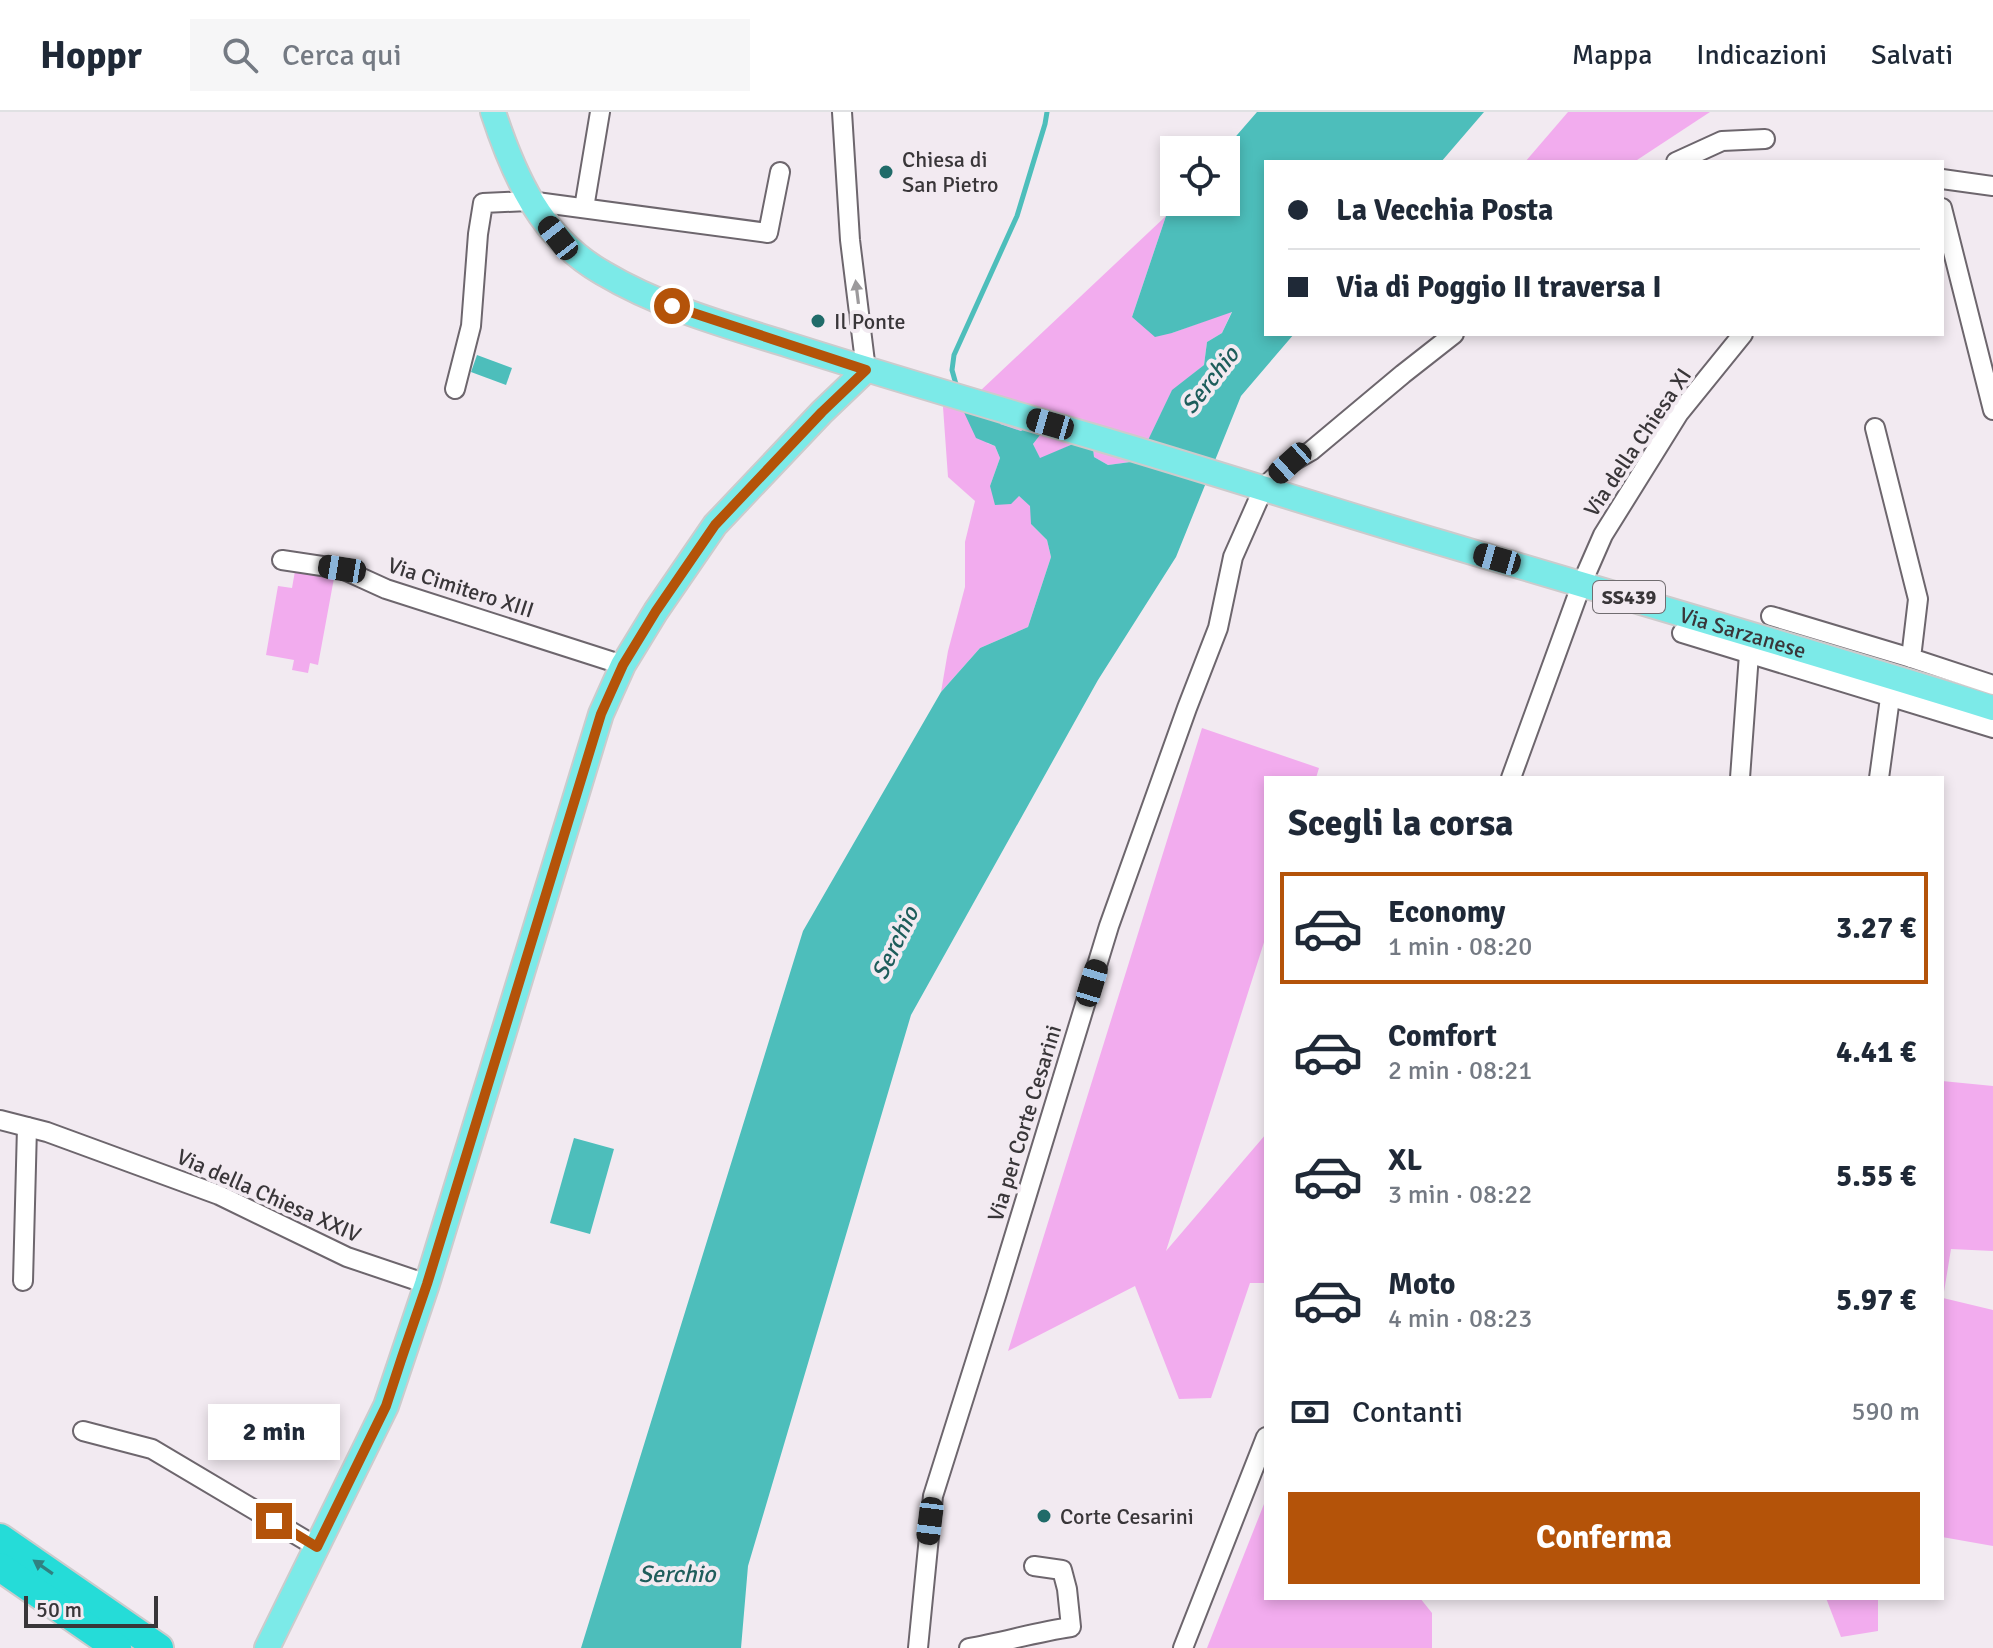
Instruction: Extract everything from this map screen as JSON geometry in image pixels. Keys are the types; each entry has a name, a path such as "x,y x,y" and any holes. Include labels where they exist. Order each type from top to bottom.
{"highway":[{"path":"0,1538 156,1646"},
{"path":"0,1567 117,1648"}],"main road":[{"name":"SS439","path":"493,112 529,201 558,238 599,272 653,299 866,370 1264,487"},
{"path":"267,1648 386,1406 427,1284 601,714 623,665 715,525 866,370"},
{"name":"Via Sarzanese","path":"1264,487 1993,708"}],"street":[{"path":"584,208 600,112"},
{"path":"842,112 850,240 866,370"},
{"path":"1680,160 1722,141 1765,139"},
{"path":"455,389 471,320 483,203 529,201 768,233 780,172"},
{"path":"1944,179 1993,186"},
{"path":"1944,216 1993,410"},
{"path":"1264,487 1452,336"},
{"name":"Via della Chiesa XI","path":"1512,776 1582,583 1603,535 1679,413 1741,336"},
{"path":"1875,428 1918,599 1911,658"},
{"name":"Via per Corte Cesarini","path":"918,1648 933,1496 1109,926 1218,628 1233,557 1264,487"},
{"name":"Via Cimitero XIII","path":"282,560 342,569 386,589 623,665"},
{"path":"1771,616 1993,685"},
{"path":"1682,633 1993,728"},
{"path":"1740,776 1749,654"},
{"path":"1879,776 1896,699"},
{"path":"1891,776 1896,699"},
{"name":"Via della Chiesa XXIV","path":"0,1120 47,1132 219,1195 347,1257 427,1284"},
{"path":"23,1281 27,1127"},
{"path":"83,1431 152,1449 317,1547"},
{"path":"1183,1648 1264,1442"},
{"path":"969,1648 1071,1627 1062,1570 1034,1566"}],"shaded area":[{"path":"1568,112 1710,112 1637,160 1527,160"},
{"path":"1166,216 1132,317 1172,333 1232,311 1222,333 1207,342 1204,365 1172,391 1138,461 1108,465 1094,457 1092,440 1080,441 1040,459 1033,444 1050,422 1032,423 1021,431 999,424 1008,404 987,443 995,446 1000,458 990,486 1019,496 1031,506 1031,524 1047,540 1051,557 1028,627 980,648 941,692 965,587 965,542 975,501 948,477 943,407 962,408"},
{"path":"295,571 334,578 318,665 310,663 308,673 292,670 294,660 266,655 278,586 292,588"},
{"path":"1202,728 1319,768 1317,776 1264,776 1264,942 1166,1251 1264,1136 1264,1283 1250,1283 1211,1398 1179,1399 1135,1286 1008,1351"},
{"path":"1944,1081 1993,1086 1993,1251 1951,1249 1944,1292"},
{"path":"1944,1298 1993,1310 1993,1546 1944,1537"},
{"path":"1264,1504 1264,1600 1422,1600 1432,1613 1432,1648 1207,1648"},
{"path":"1827,1600 1878,1600 1878,1631 1841,1637"}],"water":[{"name":"Serchio","path":"1257,112 1484,112 1443,160 1264,160 1264,336 1292,336 1241,396 1176,557 1098,680 911,1015 748,1566 741,1648 581,1648 803,931 941,692 980,648 1028,627 1051,557 1047,540 1031,524 1030,506 1019,496 1011,504 995,505 990,486 1000,458 995,446 976,438 962,408 1008,404 1000,424 1021,431 1032,423 1051,421 1033,444 1040,458 1092,439 1094,457 1108,465 1138,461 1172,390 1204,365 1207,342 1222,333 1232,312 1155,337 1132,317 1166,216 1240,216 1240,136 1236,136"},
{"path":"477,355 512,368 506,385 471,372"},
{"path":"574,1138 614,1149 590,1234 550,1223"}],"waterway":[{"path":"957,388 952,370 954,355 1017,216 1047,112"}],"place":[{"name":"Chiesa di San Pietro","path":"886,172"},
{"name":"Il Ponte","path":"818,321"},
{"name":"Corte Cesarini","path":"1044,1516"}],"route":[{"path":"274,1521 317,1547 386,1406 427,1284 601,714 623,665 715,525 866,370 672,306"}]}
